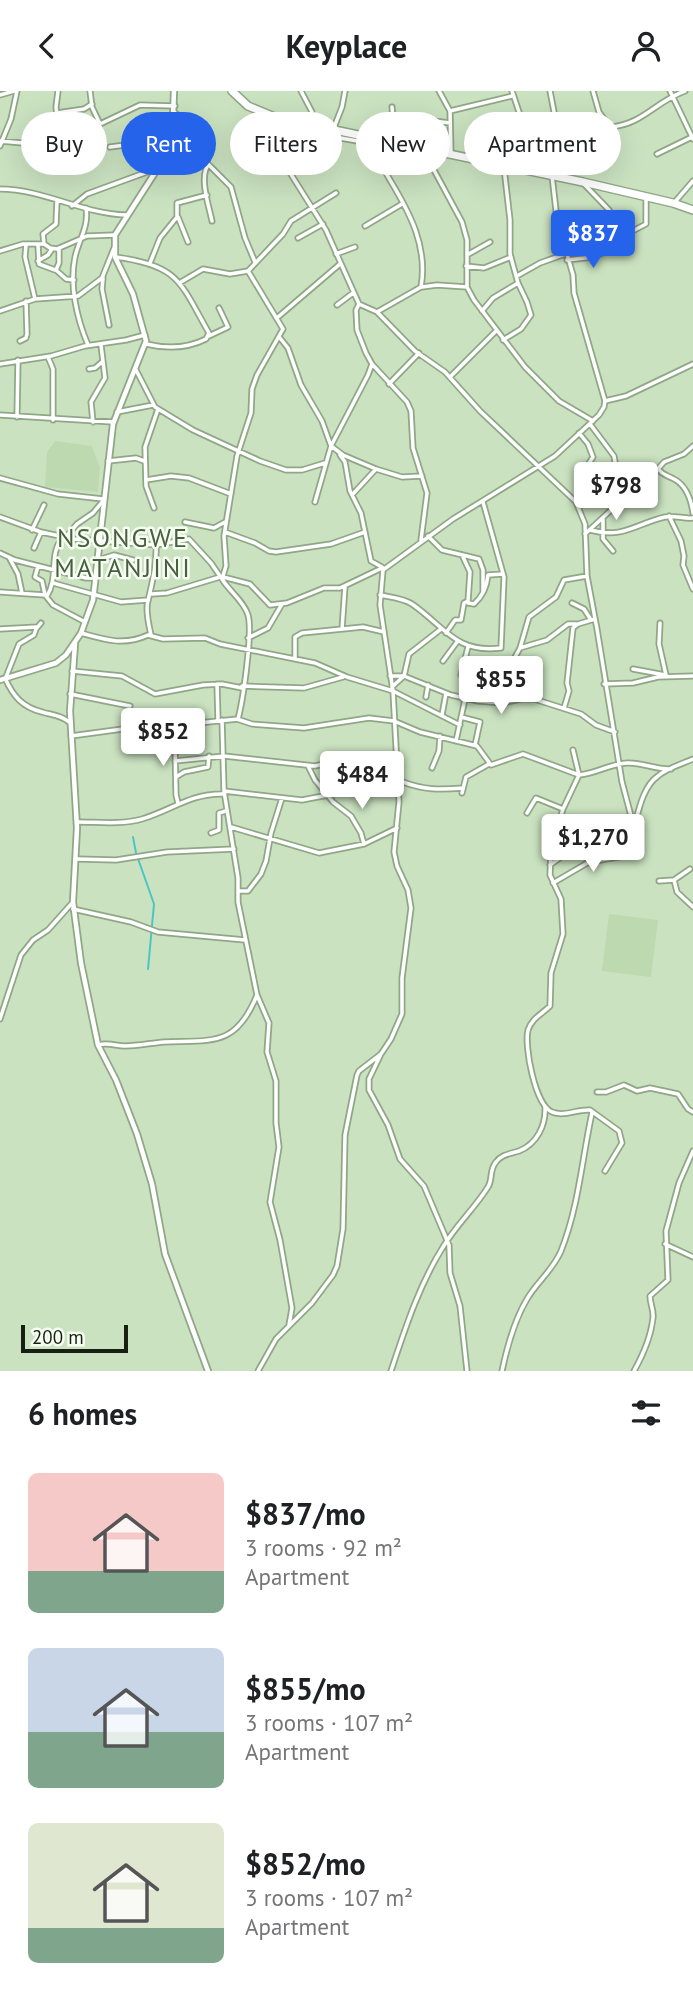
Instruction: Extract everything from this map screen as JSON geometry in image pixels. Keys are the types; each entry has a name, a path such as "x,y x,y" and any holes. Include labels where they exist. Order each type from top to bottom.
{"highway":[{"path":"232,91 241,101 259,112"},
{"path":"451,156 464,159"},
{"path":"547,175 646,196 693,210"}],"street":[{"path":"0,95 16,91 11,119 1,143 21,144"},
{"path":"57,112 58,91"},
{"path":"90,91 95,112"},
{"path":"173,112 174,91"},
{"path":"300,91 312,112"},
{"path":"339,112 345,91"},
{"path":"152,594 221,578 250,584 260,592 268,605 282,604 324,588 345,585 384,567 509,483 555,456 603,410 605,401 585,337 574,293 573,275 565,254 556,213 552,176 521,118 512,93 450,111 439,91"},
{"path":"554,112 550,91 557,91"},
{"path":"593,91 599,112 610,127 626,125 651,113 671,94 685,91"},
{"path":"657,154 692,138 671,94"},
{"path":"64,112 84,109 92,104"},
{"path":"107,121 142,104 174,109 177,112"},
{"path":"392,107 393,112"},
{"path":"450,123 451,156"},
{"path":"110,147 121,146"},
{"path":"216,171 232,191 245,238 255,262"},
{"path":"72,206 87,194 139,175"},
{"path":"3,678 56,663 75,644 94,596 113,422 146,344 132,294 116,257 115,235 153,175"},
{"path":"205,175 212,221"},
{"path":"291,175 323,224 359,304 377,312 419,353 450,377 480,411 576,502 584,520 593,619 622,782 631,816 630,855 590,862 553,883"},
{"path":"387,175 414,225 423,250 420,288"},
{"path":"437,175 460,218 467,240 467,287 482,311 525,367 559,401 592,423 614,456 621,497 585,534"},
{"path":"503,340 521,329 531,317 511,257 505,175"},
{"path":"673,203 693,181"},
{"path":"583,182 609,210"},
{"path":"0,189 21,191 72,206 126,215"},
{"path":"181,282 203,269 230,275 248,271 291,221 336,193"},
{"path":"188,242 178,215 177,203 207,195"},
{"path":"623,236 646,224 646,196"},
{"path":"57,201 56,224 43,234 38,261 41,266 56,270 66,279 74,280"},
{"path":"365,226 402,204"},
{"path":"86,208 87,222 75,257 74,280 75,297 88,345"},
{"path":"150,263 158,242 178,215"},
{"path":"298,238 323,224"},
{"path":"0,251 12,246 26,245 41,245 53,249 83,237 115,235"},
{"path":"467,254 491,242"},
{"path":"26,245 26,260 36,299"},
{"path":"336,254 355,247"},
{"path":"56,270 60,248"},
{"path":"109,325 102,289 107,262 114,248"},
{"path":"38,261 53,249"},
{"path":"567,260 587,259 611,249"},
{"path":"516,277 531,267 565,254"},
{"path":"116,257 150,263 181,282 209,337"},
{"path":"466,266 484,268 511,257"},
{"path":"278,317 341,264"},
{"path":"221,578 226,566 223,549 238,450 251,413 254,382 283,327 248,271"},
{"path":"0,311 36,299 75,297 104,276"},
{"path":"482,311 493,298 518,283"},
{"path":"377,312 420,288 437,285 467,287"},
{"path":"337,305 353,293"},
{"path":"20,341 26,338 27,334 26,301"},
{"path":"359,304 356,310 357,330 372,364 409,406 413,447 427,493 420,541"},
{"path":"146,344 187,347 209,337 228,327 219,308"},
{"path":"450,377 497,330"},
{"path":"0,364 48,356 88,345 132,339 145,334"},
{"path":"279,338 288,348 304,390 322,421 331,446 345,462 372,563 384,567"},
{"path":"93,422 91,403 105,378 101,344"},
{"path":"390,384 419,353"},
{"path":"48,356 53,369 52,420"},
{"path":"17,417 18,360"},
{"path":"89,369 103,362"},
{"path":"315,502 331,446 372,364"},
{"path":"605,401 626,396 693,364"},
{"path":"136,370 153,404 193,430 286,470 302,470 325,463"},
{"path":"117,412 153,404"},
{"path":"154,508 146,480 145,462 147,437 159,409"},
{"path":"0,415 113,422"},
{"path":"576,502 584,471 593,457 588,444 579,433"},
{"path":"620,482 651,477 667,460 684,454 693,446"},
{"path":"338,452 376,470 402,477 422,476"},
{"path":"108,461 136,458 145,462"},
{"path":"658,469 683,487 690,498 693,513"},
{"path":"352,495 376,470"},
{"path":"0,478 58,494 103,500"},
{"path":"146,480 188,478 231,494"},
{"path":"46,595 53,583 54,549 77,524 93,513 103,500"},
{"path":"380,595 410,602 457,642 468,647 502,647 503,574 483,502"},
{"path":"32,530 44,505"},
{"path":"590,530 603,533 630,530 669,516 693,518"},
{"path":"669,516 681,541 683,565 693,589"},
{"path":"0,517 41,533 64,537 156,545 190,540 247,612 246,668 237,719"},
{"path":"603,517 604,542 613,551"},
{"path":"185,522 217,528 227,520"},
{"path":"225,533 276,552 331,544 365,532"},
{"path":"34,548 41,533"},
{"path":"428,536 442,550 480,559 483,568 482,592"},
{"path":"151,635 148,600 152,594 156,545"},
{"path":"0,553 38,566 96,578"},
{"path":"97,560 114,555 133,560"},
{"path":"392,689 404,675 408,655 461,619 464,603 467,602 470,572 462,555"},
{"path":"10,558 18,572 22,593"},
{"path":"38,566 35,577 41,580 53,605 85,622"},
{"path":"384,567 380,595 392,689 400,817 394,844 395,857 408,890 411,908 402,978 402,1014 369,1079 369,1090 388,1125 400,1159 424,1186 447,1240 450,1273 460,1306 467,1371"},
{"path":"467,602 475,604 488,575 503,574"},
{"path":"534,699 532,682 522,666 514,661 530,616 556,597 564,580 587,576"},
{"path":"53,583 94,596 126,602 148,600"},
{"path":"342,629 345,585"},
{"path":"0,591 46,595"},
{"path":"572,603 584,609 593,619"},
{"path":"248,638 268,628 282,604"},
{"path":"520,648 549,638 568,624 593,619"},
{"path":"660,622 659,644 667,676"},
{"path":"3,678 19,644 34,635 41,624"},
{"path":"564,708 569,691 567,683 571,639 576,624"},
{"path":"0,629 37,627"},
{"path":"295,658 294,640 297,634 367,627 384,632"},
{"path":"81,633 128,642 151,635 163,639 201,637 320,664 347,677 392,689 460,725"},
{"path":"443,661 457,642"},
{"path":"75,644 69,722 77,822 77,859 72,902 81,963 98,1045 116,1080 137,1134 152,1184 165,1254 208,1371"},
{"path":"461,675 468,647"},
{"path":"633,669 660,672 667,676"},
{"path":"72,671 122,676 155,694 217,684 304,688 347,677"},
{"path":"390,676 404,675 465,699 502,703 534,699 584,715 596,725 615,732"},
{"path":"604,684 633,683 667,676 693,676"},
{"path":"3,678 21,704 60,716 69,722"},
{"path":"217,684 225,756 224,793 231,827 245,940 257,995 269,1023 267,1052 275,1077 279,1147 270,1202 292,1308 289,1325"},
{"path":"426,697 428,684"},
{"path":"442,715 446,693"},
{"path":"70,694 130,706"},
{"path":"456,741 465,699"},
{"path":"461,717 480,722 475,745"},
{"path":"70,736 145,726 237,719 252,724 304,728 369,719 394,721 420,732 475,745 489,764"},
{"path":"178,725 178,804"},
{"path":"432,768 439,751 440,736"},
{"path":"573,750 579,775 551,848 550,865 553,883 561,899 563,939 551,978 550,1006 532,1022 527,1039 536,1087 545,1107 562,1114 588,1109 617,1129 622,1143 605,1171"},
{"path":"398,778 403,782 432,790 463,791 466,777 489,764 524,754 579,775 597,772 609,765 620,763 641,763 663,770 671,769"},
{"path":"176,761 225,756 308,766 361,755 397,758"},
{"path":"176,777 184,772 208,767 209,756"},
{"path":"631,838 646,792 656,777 693,759"},
{"path":"308,766 315,780 329,796 351,815 364,844"},
{"path":"398,785 403,782"},
{"path":"77,822 129,822 201,796 224,793 309,799 365,788 398,790"},
{"path":"238,891 248,891 261,874 282,799"},
{"path":"527,813 536,799 564,809"},
{"path":"623,821 628,806"},
{"path":"211,833 219,830 219,813 226,811"},
{"path":"550,865 631,816"},
{"path":"231,827 319,853 364,844 397,828"},
{"path":"556,833 559,847 566,853"},
{"path":"77,859 133,859 167,852 234,849"},
{"path":"659,881 674,880 690,869"},
{"path":"674,880 677,893 693,907"},
{"path":"0,1019 20,955 33,940 48,930 72,902"},
{"path":"73,909 131,922 158,932 245,940"},
{"path":"98,1045 211,1041 237,1030 250,1014 257,995"},
{"path":"258,1371 267,1352 312,1303 335,1271 343,1229 345,1135 357,1075 381,1054"},
{"path":"597,1092 606,1093 621,1085 630,1086 637,1091 650,1088 678,1094 693,1112"},
{"path":"391,1371 417,1297 447,1240 488,1187 491,1170 498,1159 522,1150 538,1135 544,1121 545,1107"},
{"path":"502,1371 513,1329 526,1301 549,1272 561,1250 581,1179 593,1111"},
{"path":"634,1371 650,1332 653,1317 650,1296 668,1280 665,1244 675,1196 693,1151"},
{"path":"665,1244 693,1257"}],"shaded area":[{"path":"55,441 92,446 100,468 98,492 45,487 47,452"},
{"path":"609,914 658,920 651,977 602,971"}],"waterway":[{"path":"133,837 154,904 148,969"}],"district":[{"name":"NSONGWE MATANJINI","path":"123,552"}]}
